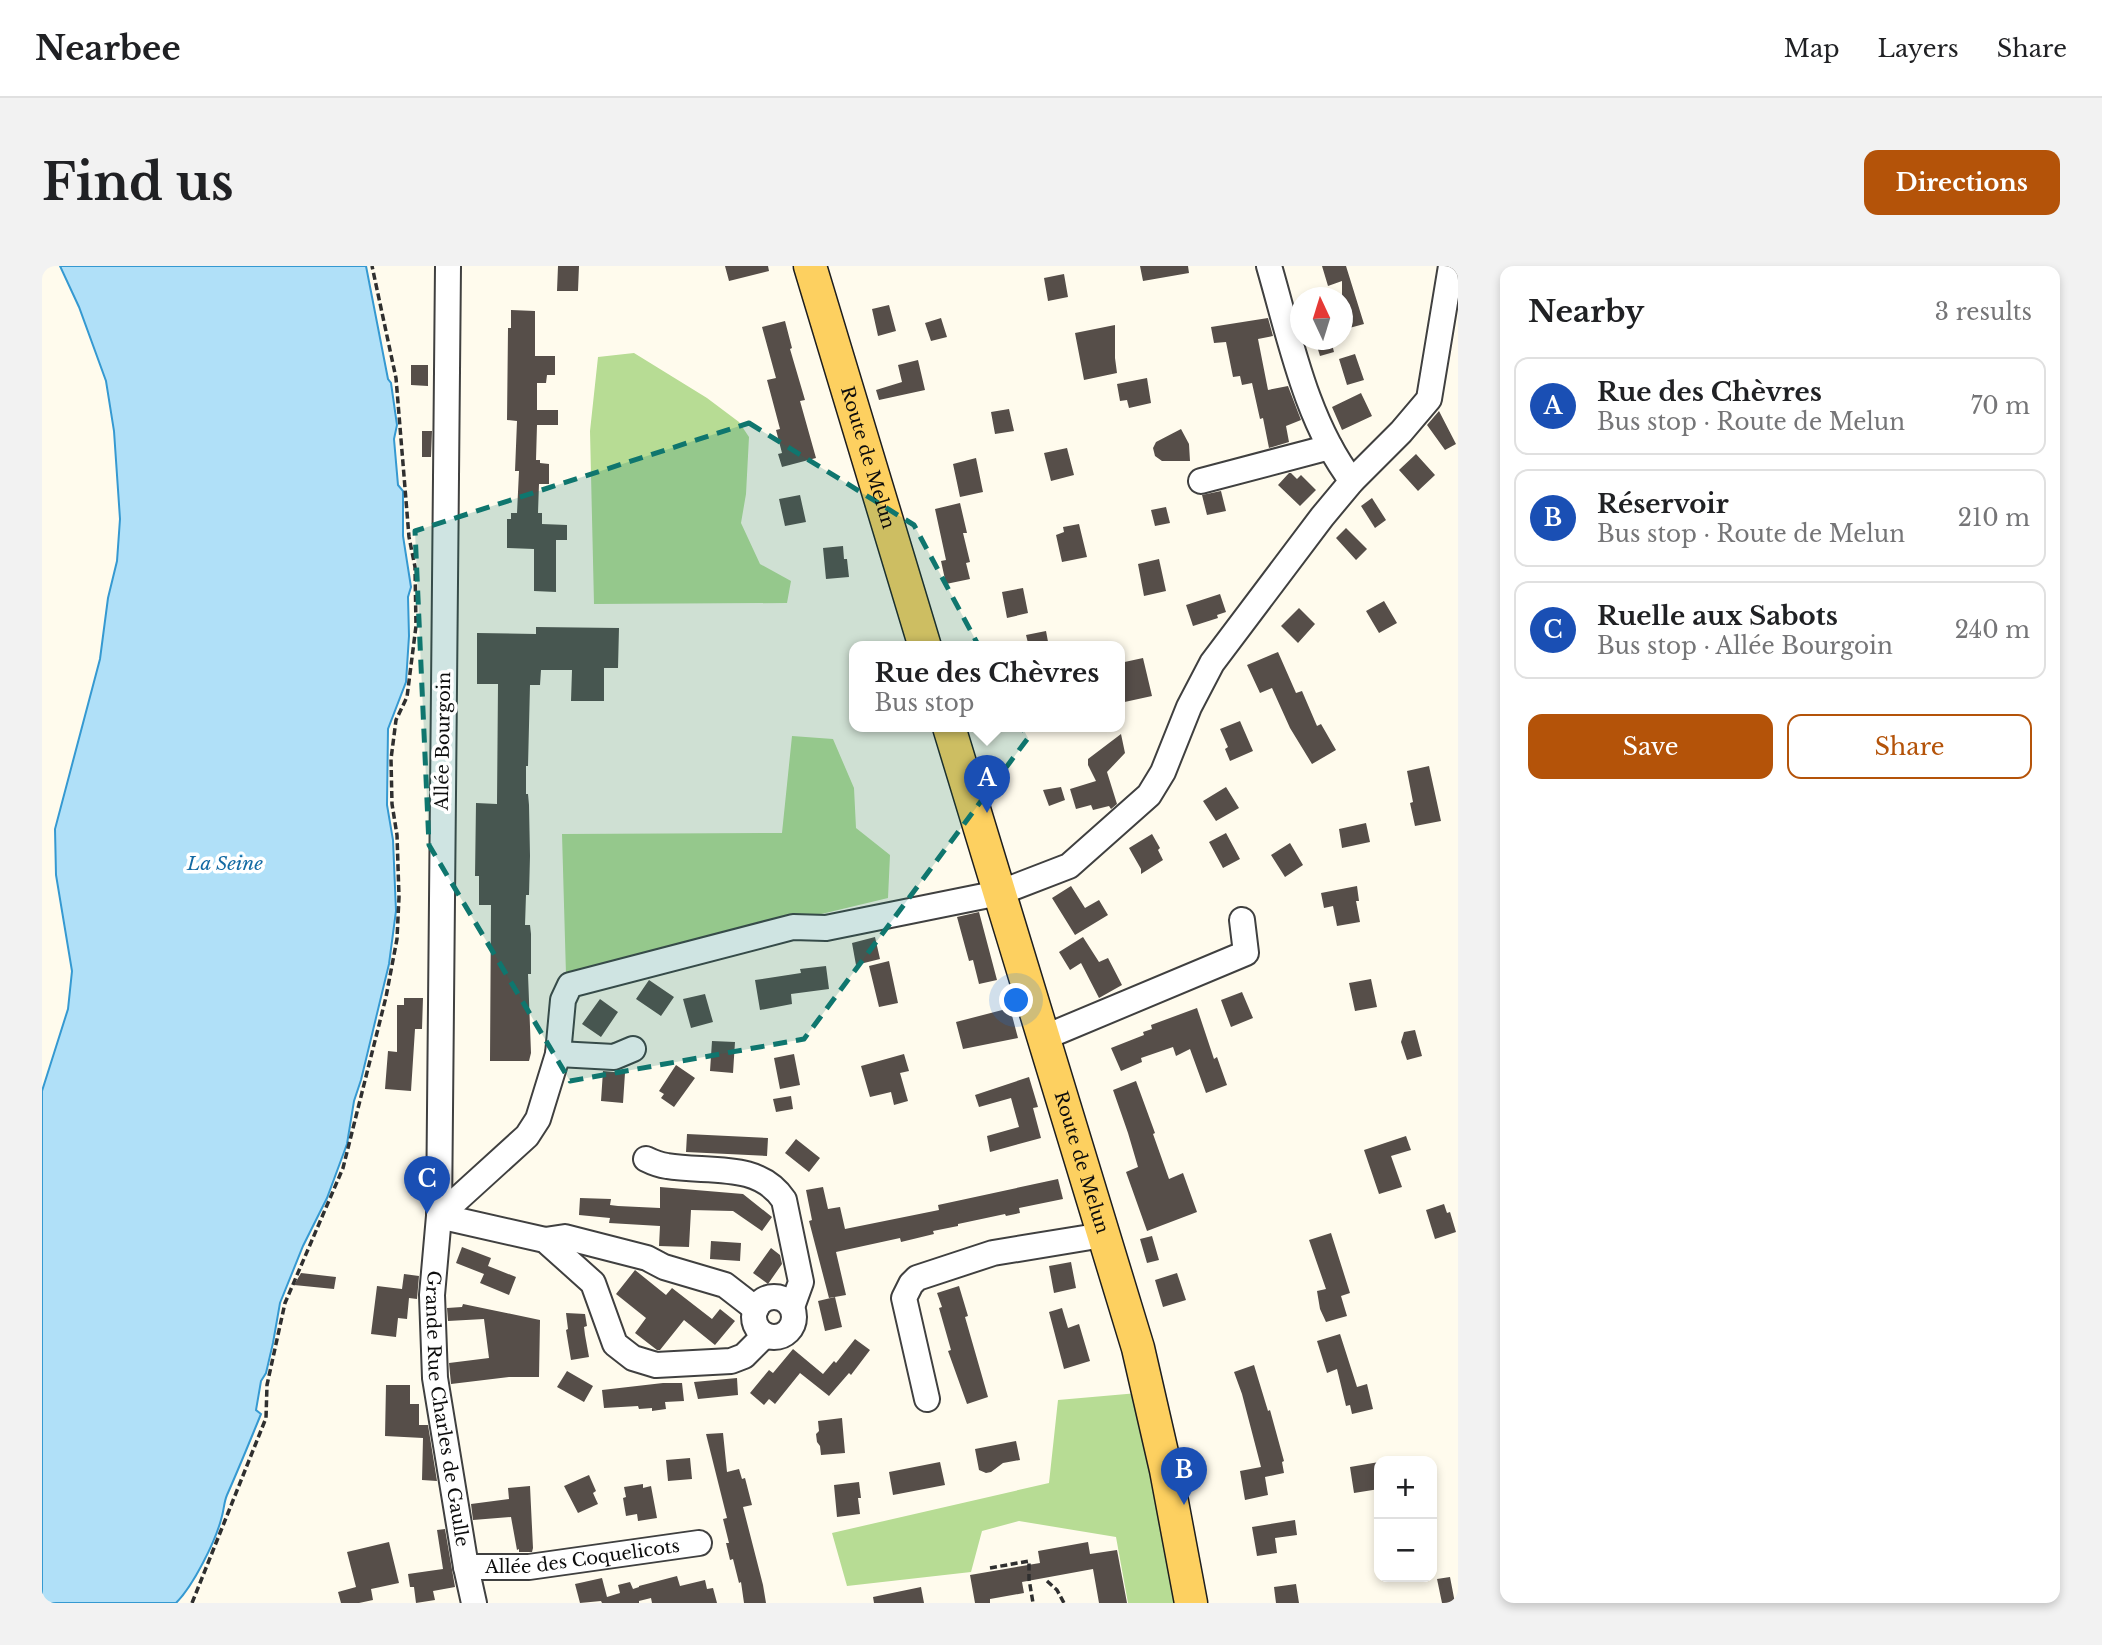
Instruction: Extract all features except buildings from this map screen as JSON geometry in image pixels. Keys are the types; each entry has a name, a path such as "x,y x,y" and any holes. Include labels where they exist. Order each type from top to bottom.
{"main road":[{"name":"Route de Melun","path":"810,266 923,641"},
{"name":"Route de Melun","path":"951,732 1138,1348 1166,1470 1191,1603"}],"street":[{"name":"Allée Bourgoin","path":"439,1216 448,266"},
{"path":"1269,266 1312,410 1337,461 1352,481"},
{"path":"439,1216 527,1136 538,1119 558,1054 563,1000 570,985 793,927 826,928 999,893 1069,866 1149,795 1163,772 1189,707 1212,663 1322,517 1429,399 1451,266"},
{"path":"1200,481 1330,447"},
{"path":"1043,1038 1247,953 1242,920"},
{"path":"558,1054 614,1057 633,1049"},
{"path":"646,1159 666,1166 743,1172 776,1189 784,1200 802,1282 792,1307 794,1319 789,1331 777,1337 765,1335 754,1320 756,1308 764,1299 782,1298 792,1307"},
{"path":"439,1216 545,1240 565,1237 647,1258 664,1267 725,1285 756,1308"},
{"name":"Grande Rue Charles de Gaulle","path":"439,1216 432,1295 435,1378 474,1603"},
{"path":"927,1399 904,1298 917,1278 993,1253 1103,1236"},
{"path":"545,1240 593,1283 615,1344 623,1352 645,1363 656,1365 731,1361 744,1356 765,1335"},
{"path":"593,1283 616,1250"},
{"name":"Allée des Coquelicots","path":"466,1567 528,1567 699,1543"}],"path":[{"path":"192,1603 266,1418 267,1385 285,1303 343,1168 383,1009 397,939 400,897 391,759 396,720 407,697 414,638 415,567 396,378 372,266"},
{"path":"990,1568 1029,1561 1033,1603"},
{"path":"1047,1581 1057,1590 1064,1603"}],"highlighted area":[{"path":"749,423 914,525 1028,738 804,1039 570,1081 429,845 415,531"}],"green space":[{"path":"634,353 707,398 739,422 749,437 746,494 741,523 760,564 791,581 787,603 594,604 590,431 598,357"},
{"path":"792,736 833,739 854,788 856,828 890,855 888,898 566,975 562,834 782,833"},
{"path":"1138,1393 1177,1603 1128,1603 1116,1537 1019,1521 982,1531 971,1572 847,1586 832,1533 1049,1483 1058,1400"}],"water":[{"name":"La Seine","path":"60,266 366,266 391,383 397,425 394,439 398,485 403,491 403,536 411,587 408,597 406,682 388,729 387,805 393,840 396,911 389,964 354,1101 347,1144 327,1198 303,1246 280,1303 256,1410 261,1414 227,1495 209,1550 190,1586 176,1603 42,1603 42,1091 68,1009 72,971 56,875 55,829 100,659 108,598 117,561 120,519 114,431 106,381 79,307"}],"place":[{"name":"Rue des Chèvres","path":"987,813"},
{"name":"Ruelle aux Sabots","path":"427,1214"},
{"name":"Réservoir","path":"1184,1505"}]}
